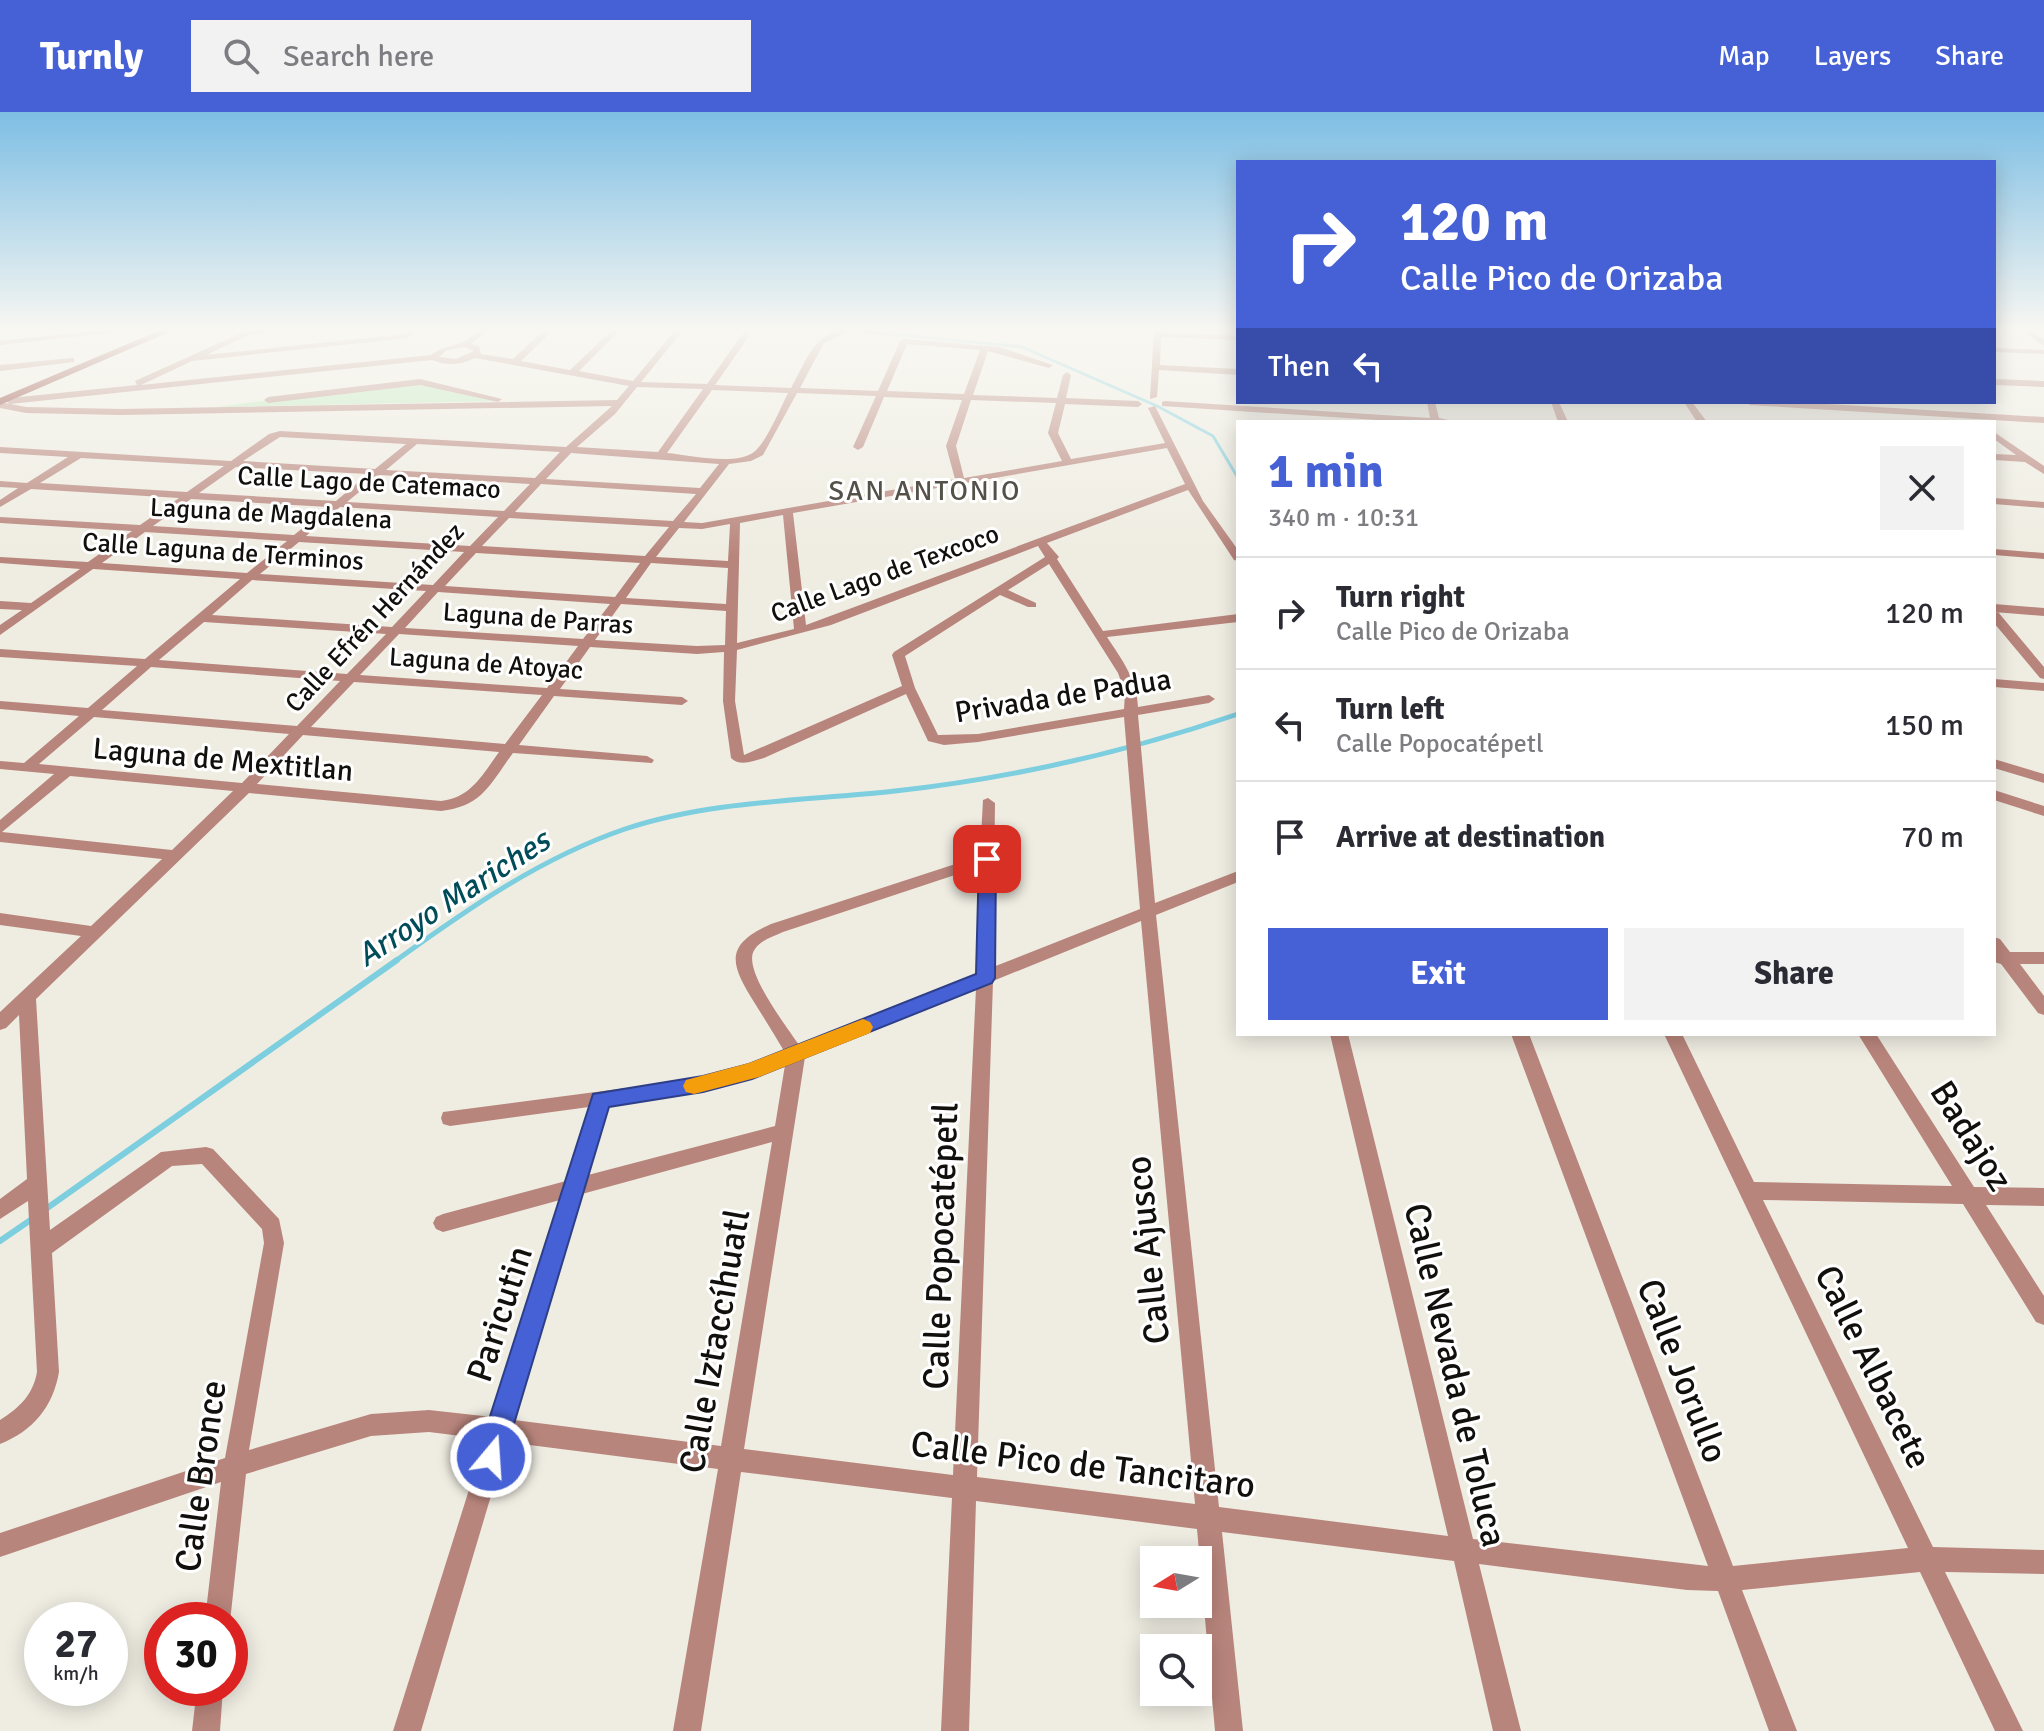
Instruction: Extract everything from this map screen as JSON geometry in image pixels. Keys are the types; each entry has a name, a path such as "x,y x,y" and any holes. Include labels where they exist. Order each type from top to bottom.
{"street":[{"path":"6,405 26,410 79,412 493,405"},
{"path":"26,410 27,405"},
{"path":"79,412 94,405"},
{"path":"183,410 229,405"},
{"name":"Calle Efrén Hernández","path":"0,1023 245,788 567,451 619,405"},
{"path":"661,455 698,405"},
{"path":"0,631 234,463 280,434 661,455 726,462 760,453 786,405"},
{"path":"858,447 878,405"},
{"path":"960,481 951,446 966,405"},
{"path":"1059,405 1053,433 1068,463"},
{"path":"1153,405 1189,486 1236,555"},
{"path":"1168,405 1309,418 1393,420"},
{"path":"1819,405 1832,420"},
{"path":"1825,405 1972,419 2044,420"},
{"path":"1954,405 1972,419"},
{"path":"1996,436 2044,471"},
{"path":"26,768 335,504 415,441"},
{"name":"Calle Lago de Catemaco","path":"0,484 678,525 735,522 1170,445"},
{"path":"0,450 704,491"},
{"path":"0,504 78,455"},
{"path":"1996,457 2044,460"},
{"path":"509,749 648,560 726,462"},
{"name":"Calle Lago de Texcoco","path":"730,649 800,630 1189,486"},
{"path":"1996,501 2044,505"},
{"path":"788,512 800,630"},
{"name":"Laguna de Magdalena","path":"0,520 732,565"},
{"path":"735,522 729,701 734,749 738,758 743,760 909,688"},
{"name":"Calle Ajusco","path":"1040,541 1053,557 1129,683 1134,763 1229,1731"},
{"path":"1996,552 2044,556"},
{"path":"1000,591 1053,557"},
{"name":"Calle Laguna de Terminos","path":"0,560 730,608"},
{"path":"1000,591 1032,605"},
{"name":"Privada de Padua","path":"1000,591 898,655 928,732 944,741 1132,714 1209,699"},
{"path":"0,605 31,607"},
{"path":"1996,608 2044,612"},
{"path":"1996,617 2044,675"},
{"name":"Laguna de Parras","path":"200,618 589,644 730,649"},
{"path":"1098,635 1236,618"},
{"name":"Laguna de Atoyac","path":"0,653 349,680 682,701"},
{"path":"1996,683 2044,687"},
{"path":"0,705 647,760"},
{"name":"Laguna de Mextitlan","path":"0,765 441,806 467,802 509,749"},
{"path":"1996,764 2044,779"},
{"path":"0,828 66,772"},
{"path":"1996,796 2044,811"},
{"name":"Calle Popocatépetl","path":"955,1731 985,978 988,803"},
{"path":"0,837 175,855"},
{"path":"796,1055 746,975 742,963 743,954 757,937 987,859"},
{"path":"450,1118 601,1100 719,1081 796,1055 1236,877"},
{"path":"0,919 94,932"},
{"path":"2000,958 2044,958"},
{"path":"2000,958 2044,1008"},
{"path":"0,1433 21,1421 36,1407 47,1384 42,1239 27,998"},
{"name":"Calle Nevada de Toluca","path":"1339,1036 1507,1731"},
{"name":"Calle Jorullo","path":"1521,1036 1783,1731"},
{"name":"Calle Albacete","path":"1674,1036 2009,1731"},
{"name":"Badajoz","path":"1868,1036 2044,1315"},
{"name":"Calle Iztaccíhuatl","path":"687,1731 796,1055"},
{"name":"Paricutin","path":"407,1731 601,1100"},
{"path":"443,1223 785,1131"},
{"name":"Calle Bronce","path":"42,1239 168,1158 206,1155 272,1225 274,1243 235,1466 220,1602"},
{"path":"0,1210 37,1183"},
{"path":"1751,1191 2044,1197"},
{"name":"Calle Pico de Tancitaro","path":"0,1545 235,1466 371,1425 402,1421 500,1429 1687,1578 1724,1579 1927,1559 2044,1562"},
{"path":"206,1731 208,1706"}],"green space":[{"path":"235,405 329,405 216,407"}],"waterway":[{"name":"Arroyo Mariches","path":"1154,405 1213,436 1236,475"},
{"name":"Arroyo Mariches","path":"394,962 476,905 534,870 594,841 658,819 725,807 895,791 982,779 1112,752 1236,715"},
{"name":"Arroyo Mariches","path":"43,1211 397,960"},
{"name":"Arroyo Mariches","path":"0,1241 32,1219"}],"slow traffic":[{"path":"694,1086 752,1071 863,1027"}],"district":[{"name":"SAN ANTONIO","path":"925,491"}],"route":[{"path":"491,1457 601,1100 719,1081 752,1071 985,978 987,859"}]}
